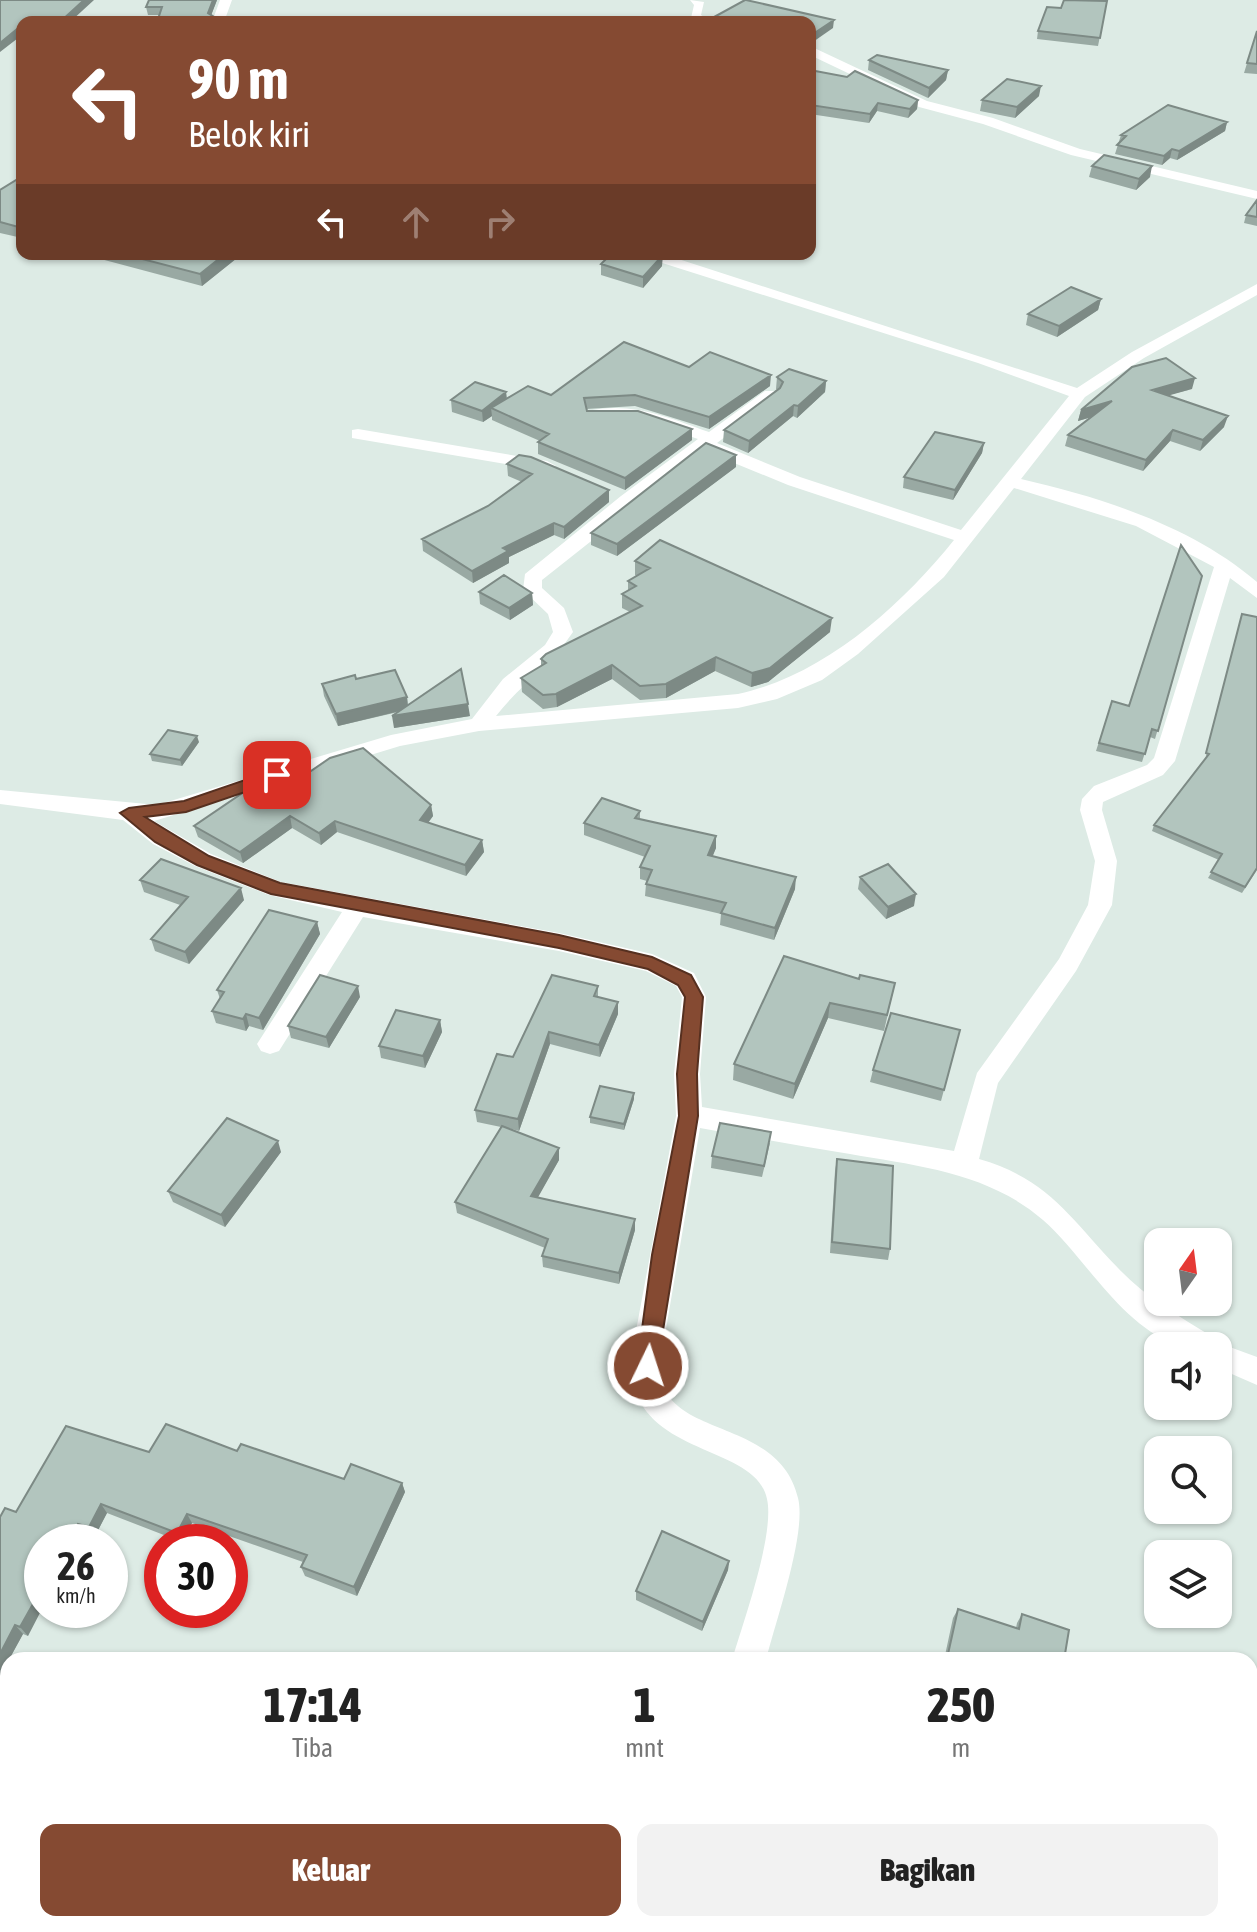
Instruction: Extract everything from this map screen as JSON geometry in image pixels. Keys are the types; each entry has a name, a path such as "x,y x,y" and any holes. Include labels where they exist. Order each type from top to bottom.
{"street":[{"path":"816,53 923,104 988,121 1076,152 1257,195"},
{"path":"667,260 984,360 1079,394"},
{"path":"0,797 129,813 186,807 247,784 398,740 479,724 708,705 770,694 815,675 851,650 937,573 1013,482 1038,442 1079,394 1138,355 1257,289"},
{"path":"479,724 510,684 552,649 563,632 557,612 533,590 532,578 620,497 710,442 771,394"},
{"path":"593,415 609,410 627,411 710,442 794,481 967,538"},
{"path":"358,434 536,461 562,472"},
{"path":"1013,482 1097,505 1225,563 1257,592"},
{"path":"964,1164 986,1080 1068,965 1100,905 1106,861 1091,810 1093,799 1102,791 1155,770 1164,761 1225,563"},
{"path":"129,813 161,838 243,878 357,907 559,942 652,963 685,980 694,997 687,1074 689,1116 648,1347 648,1385 667,1416 748,1454 774,1474 784,1500 778,1542 751,1652"},
{"path":"270,1044 357,907"},
{"path":"689,1116 964,1164 1013,1184 1054,1213 1110,1279 1180,1332"},
{"path":"1232,1360 1257,1371"}],"building":[{"path":"0,0 84,0 67,16 16,16 16,30 0,43"},
{"path":"149,0 213,0 208,13 212,16 159,16 162,7 146,7"},
{"path":"745,0 834,20 816,32 816,16 716,16"},
{"path":"1064,0 1107,1 1100,38 1038,31 1047,7 1061,8"},
{"path":"1257,31 1257,64 1247,63"},
{"path":"877,55 948,70 929,88 869,60"},
{"path":"816,71 847,77 855,71 918,100 910,109 878,103 870,114 816,106"},
{"path":"1007,79 1041,86 1017,107 982,100"},
{"path":"1168,105 1227,122 1179,151 1172,149 1164,156 1117,145 1126,136 1121,135"},
{"path":"1104,155 1152,166 1139,179 1092,166"},
{"path":"16,181 16,226 0,222 0,190"},
{"path":"1257,200 1257,217 1246,215"},
{"path":"146,260 218,260 200,274"},
{"path":"605,260 658,260 643,277 601,264"},
{"path":"1071,287 1101,299 1059,326 1028,314"},
{"path":"624,342 689,367 710,352 771,375 709,417 635,395 584,398 587,411 638,411 692,429 625,478 538,442 549,434 491,408 528,386 551,395"},
{"path":"1166,358 1195,378 1152,390 1228,416 1203,440 1173,430 1146,460 1068,435 1112,401 1081,410 1132,367"},
{"path":"789,369 826,381 798,406 794,405 749,441 724,430 780,388 783,382 777,377"},
{"path":"475,382 506,392 482,411 451,400"},
{"path":"935,432 984,443 955,490 904,477"},
{"path":"706,443 736,455 617,544 591,533"},
{"path":"519,455 531,457 609,490 564,527 554,523 503,548 508,551 472,571 422,539 488,506 532,474 507,464"},
{"path":"660,540 832,618 770,668 752,673 716,657 666,684 640,686 612,665 556,694 543,695 521,678 546,663 541,659 546,654 642,606 622,594 636,586 628,581 650,568 635,561"},
{"path":"1181,545 1202,576 1158,731 1152,729 1145,754 1099,743 1112,701 1129,706"},
{"path":"504,575 532,593 509,608 479,592"},
{"path":"1242,614 1257,617 1257,868 1245,887 1211,872 1222,854 1154,825 1209,754 1206,753"},
{"path":"461,669 468,704 392,716"},
{"path":"395,670 407,697 336,714 322,684 355,675 356,679"},
{"path":"168,730 197,736 180,760 150,754"},
{"path":"363,748 431,805 420,820 482,840 465,865 335,821 319,833 290,816 240,852 194,826 244,792 264,803 330,758"},
{"path":"602,798 640,811 635,818 716,836 708,855 796,877 775,928 721,913 726,903 646,884 652,870 640,867 650,846 584,823"},
{"path":"161,859 241,888 185,952 151,939 188,897 140,880"},
{"path":"888,864 916,894 888,907 860,877"},
{"path":"269,910 317,922 259,1018 246,1014 243,1019 212,1011 224,992 217,990"},
{"path":"784,956 859,979 860,975 895,983 887,1015 830,1003 795,1084 734,1064"},
{"path":"320,975 358,986 326,1037 288,1026"},
{"path":"552,975 598,986 594,996 618,1002 599,1045 549,1032 518,1119 475,1110 497,1054 513,1057"},
{"path":"396,1010 440,1020 423,1056 379,1046"},
{"path":"891,1013 960,1030 944,1090 873,1070"},
{"path":"600,1086 634,1093 624,1124 590,1117"},
{"path":"227,1118 278,1141 221,1215 168,1191"},
{"path":"720,1123 771,1132 764,1166 712,1156"},
{"path":"502,1126 559,1148 531,1196 635,1219 619,1273 542,1256 548,1239 455,1202"},
{"path":"837,1159 893,1166 890,1249 832,1242"},
{"path":"166,1424 237,1451 241,1444 344,1479 351,1464 402,1483 354,1587 301,1567 307,1555 248,1535 248,1524 216,1524 187,1514 182,1524 153,1524 101,1504 91,1524 24,1524 24,1620 20,1627 15,1625 0,1652 0,1517 5,1508 16,1512 66,1426 149,1452"},
{"path":"662,1531 729,1561 703,1622 636,1591"},
{"path":"958,1609 1019,1629 1022,1614 1069,1630 1065,1652 948,1652"}],"route":[{"path":"277,775 186,807 157,813 129,813 161,838 203,860 277,889 357,907 559,942 652,963 685,980 694,997 687,1074 689,1116 662,1255 648,1366"}]}
